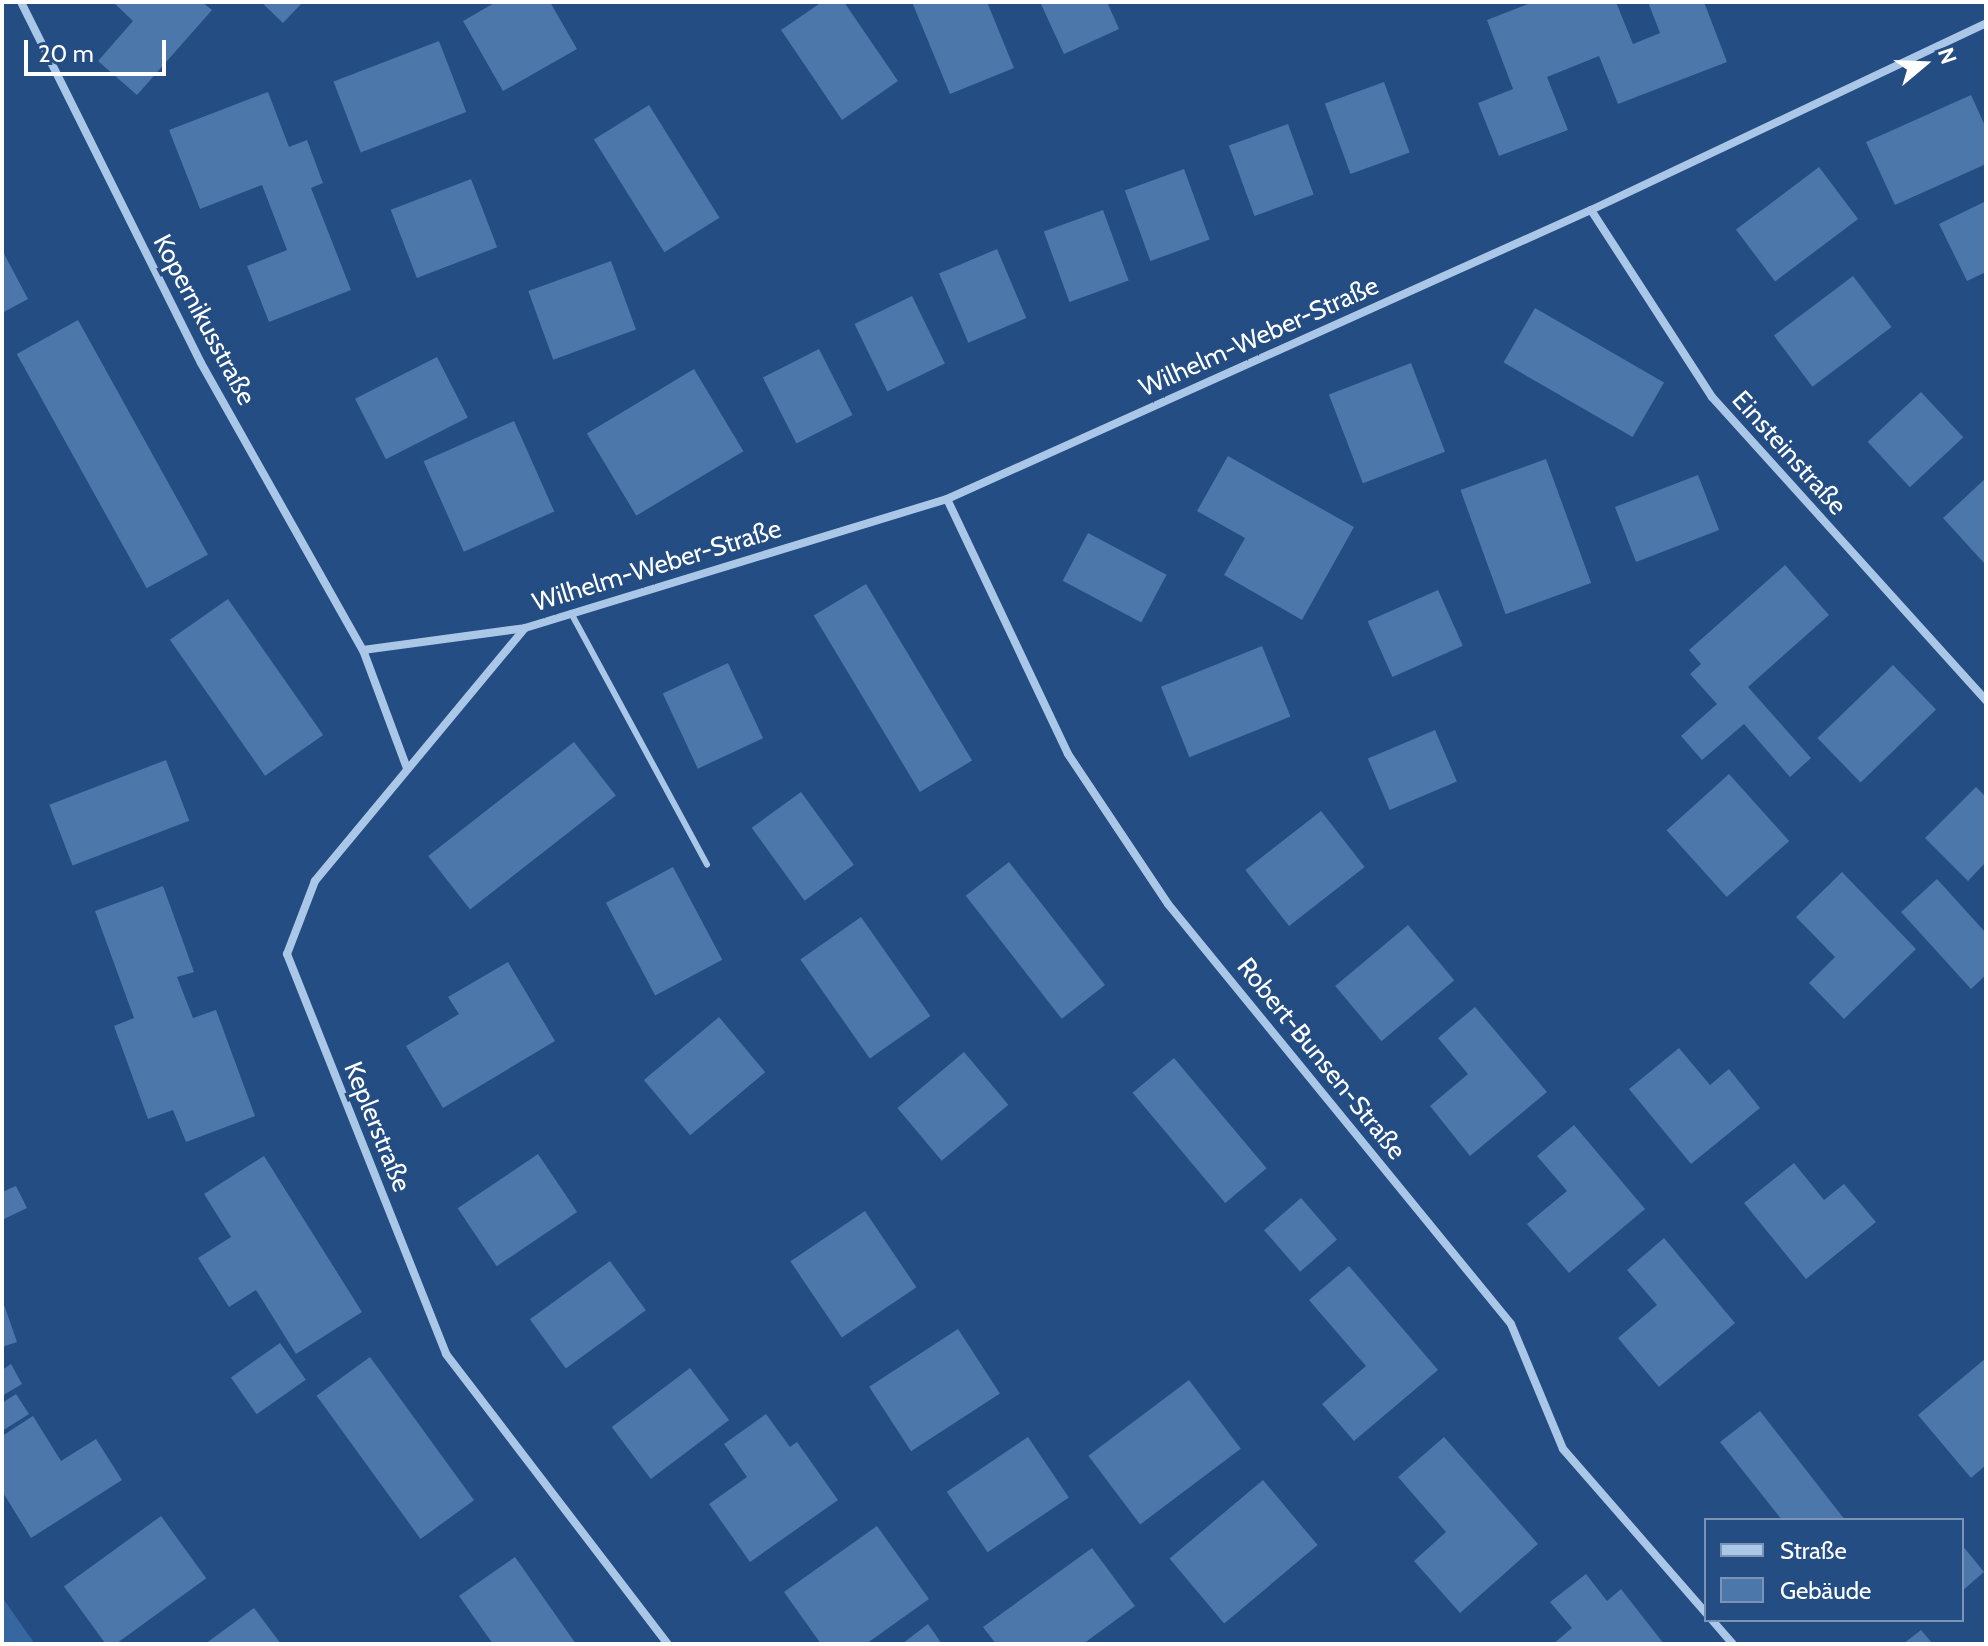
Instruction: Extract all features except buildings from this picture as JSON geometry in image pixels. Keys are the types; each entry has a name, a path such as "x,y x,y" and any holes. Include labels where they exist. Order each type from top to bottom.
{"street":[{"name":"Kopernikusstraße","path":"21,2 201,363 363,650 407,768"},
{"name":"Wilhelm-Weber-Straße","path":"525,628 947,499 1591,210 1986,23"},
{"name":"Einsteinstraße","path":"1591,210 1712,397 1986,700"},
{"name":"Robert-Bunsen-Straße","path":"947,499 1068,754 1168,904 1511,1324 1563,1449 1704,1611"},
{"path":"363,650 525,628"},
{"name":"Keplerstraße","path":"525,628 315,881 287,954 446,1354 668,1644"},
{"path":"1714,1622 1733,1644"}],"lane":[{"path":"571,613 707,865"}],"shaded area":[{"path":"2,1597 35,1644 2,1644"}]}
